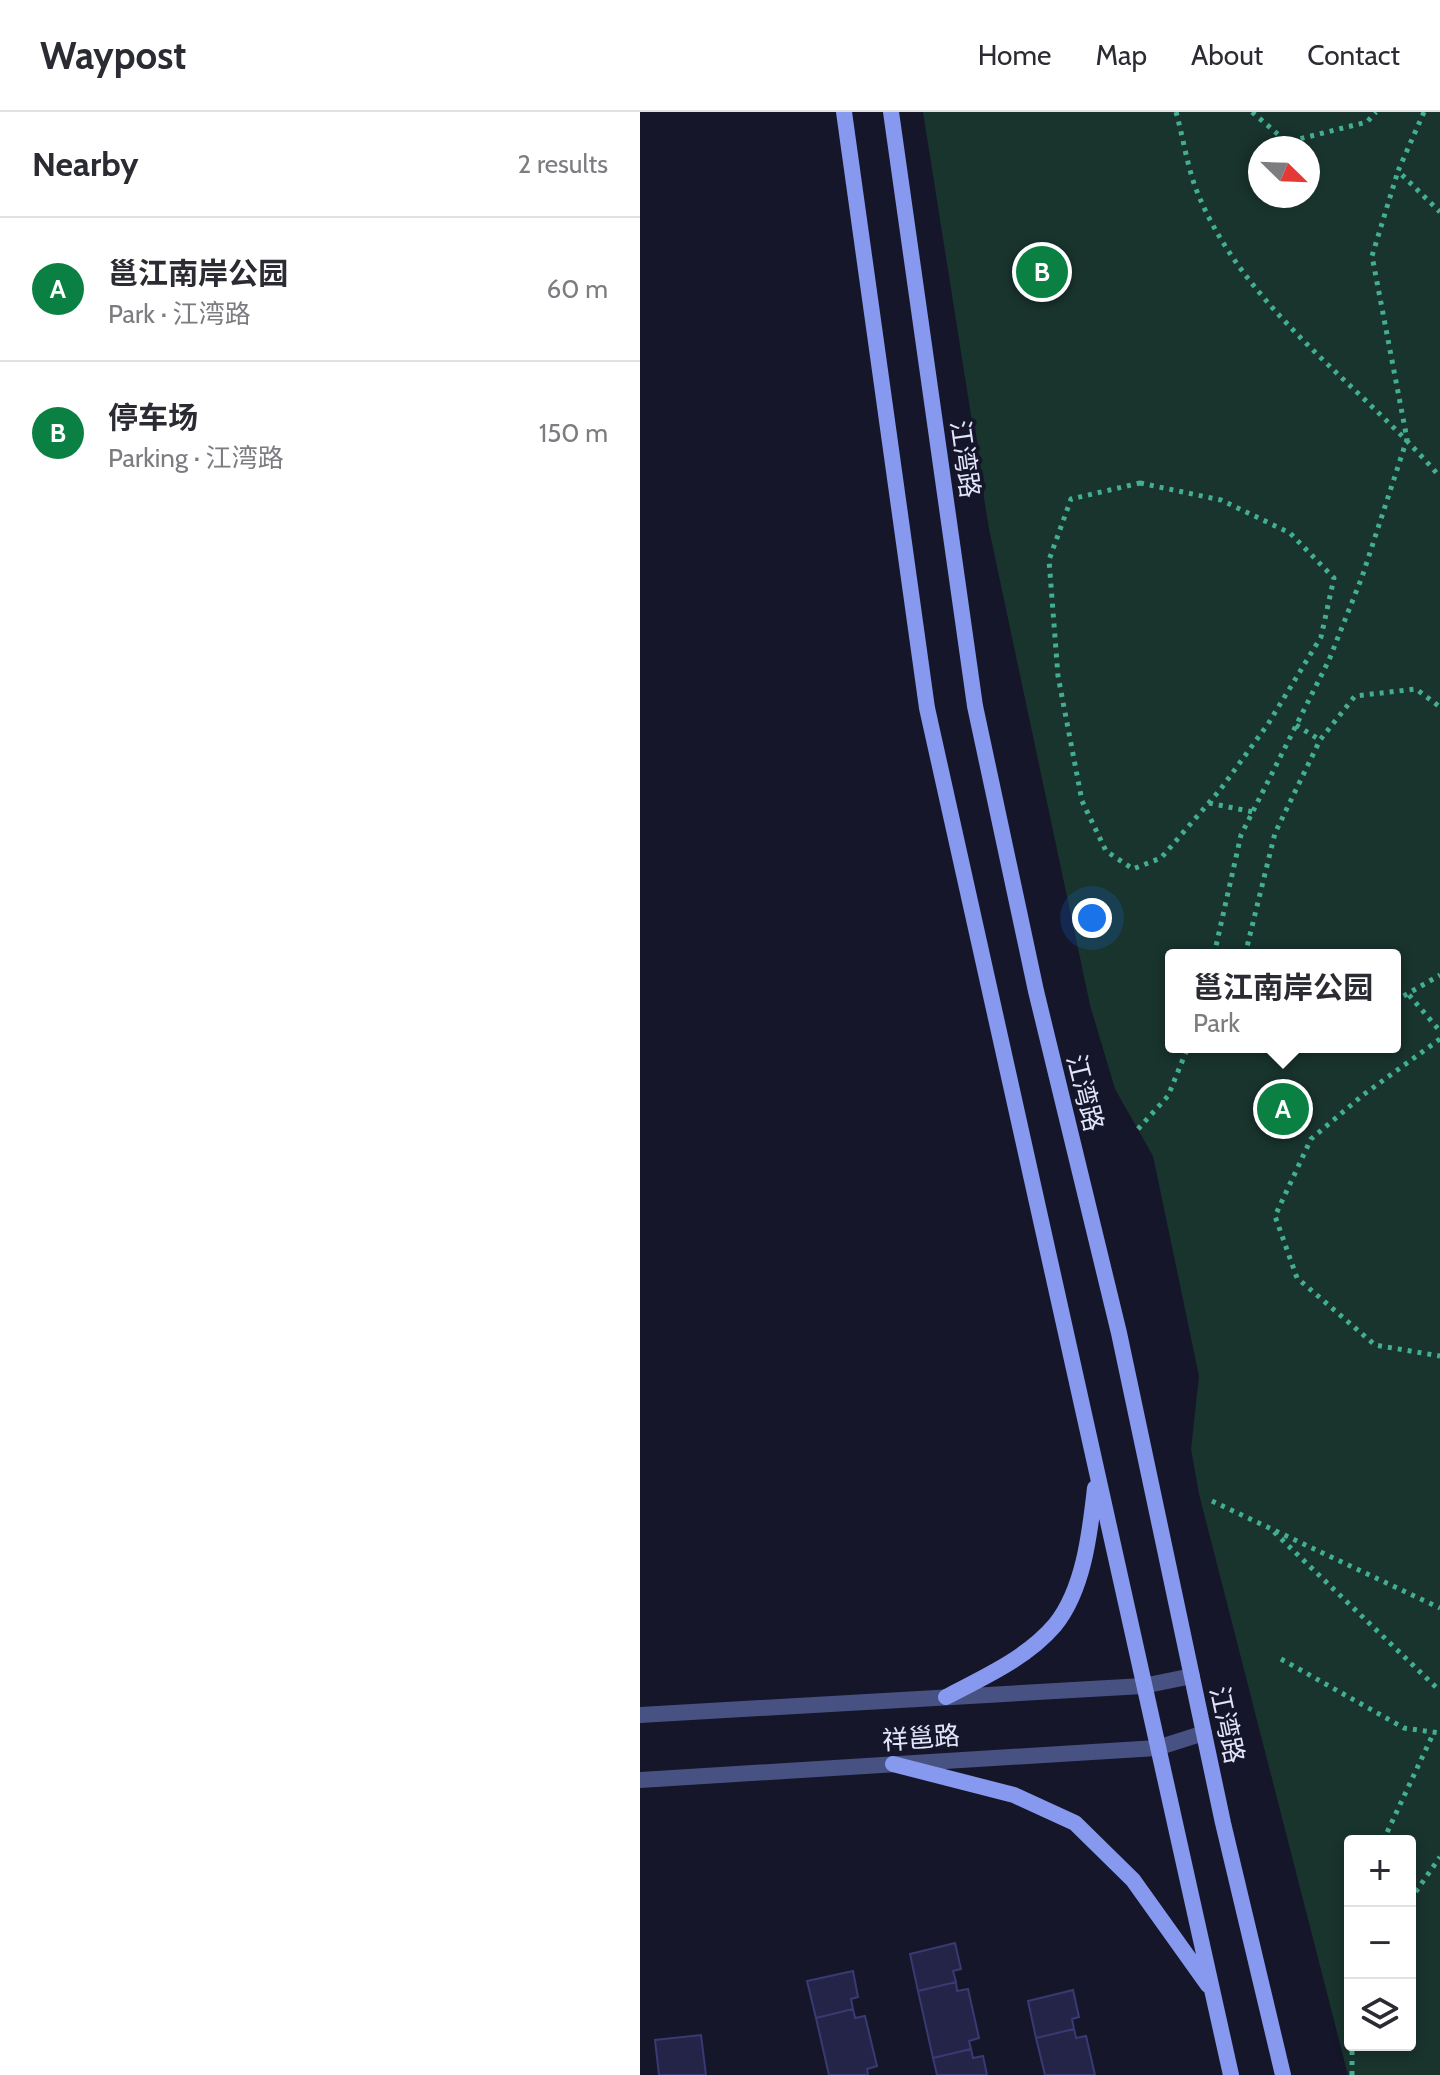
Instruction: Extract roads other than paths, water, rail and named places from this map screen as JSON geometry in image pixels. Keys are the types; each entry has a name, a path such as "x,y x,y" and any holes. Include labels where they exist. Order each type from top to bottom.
{"main road":[{"path":"844,112 927,708 1231,2075"},
{"name":"江湾路","path":"891,112 975,706 1036,991 1119,1333 1204,1733 1283,2075"},
{"path":"946,1697 1012,1662 1055,1624 1073,1590 1089,1537 1097,1474"},
{"path":"893,1764 1014,1795 1075,1823 1133,1880 1166,1931 1212,1990"}],"street":[{"name":"祥邕路","path":"640,1715 1143,1686 1192,1676"},
{"name":"祥邕路","path":"640,1780 1157,1748 1204,1733"}],"place":[{"name":"停车场","path":"1042,272"},
{"name":"邕江南岸公园","path":"1283,1109"}]}
